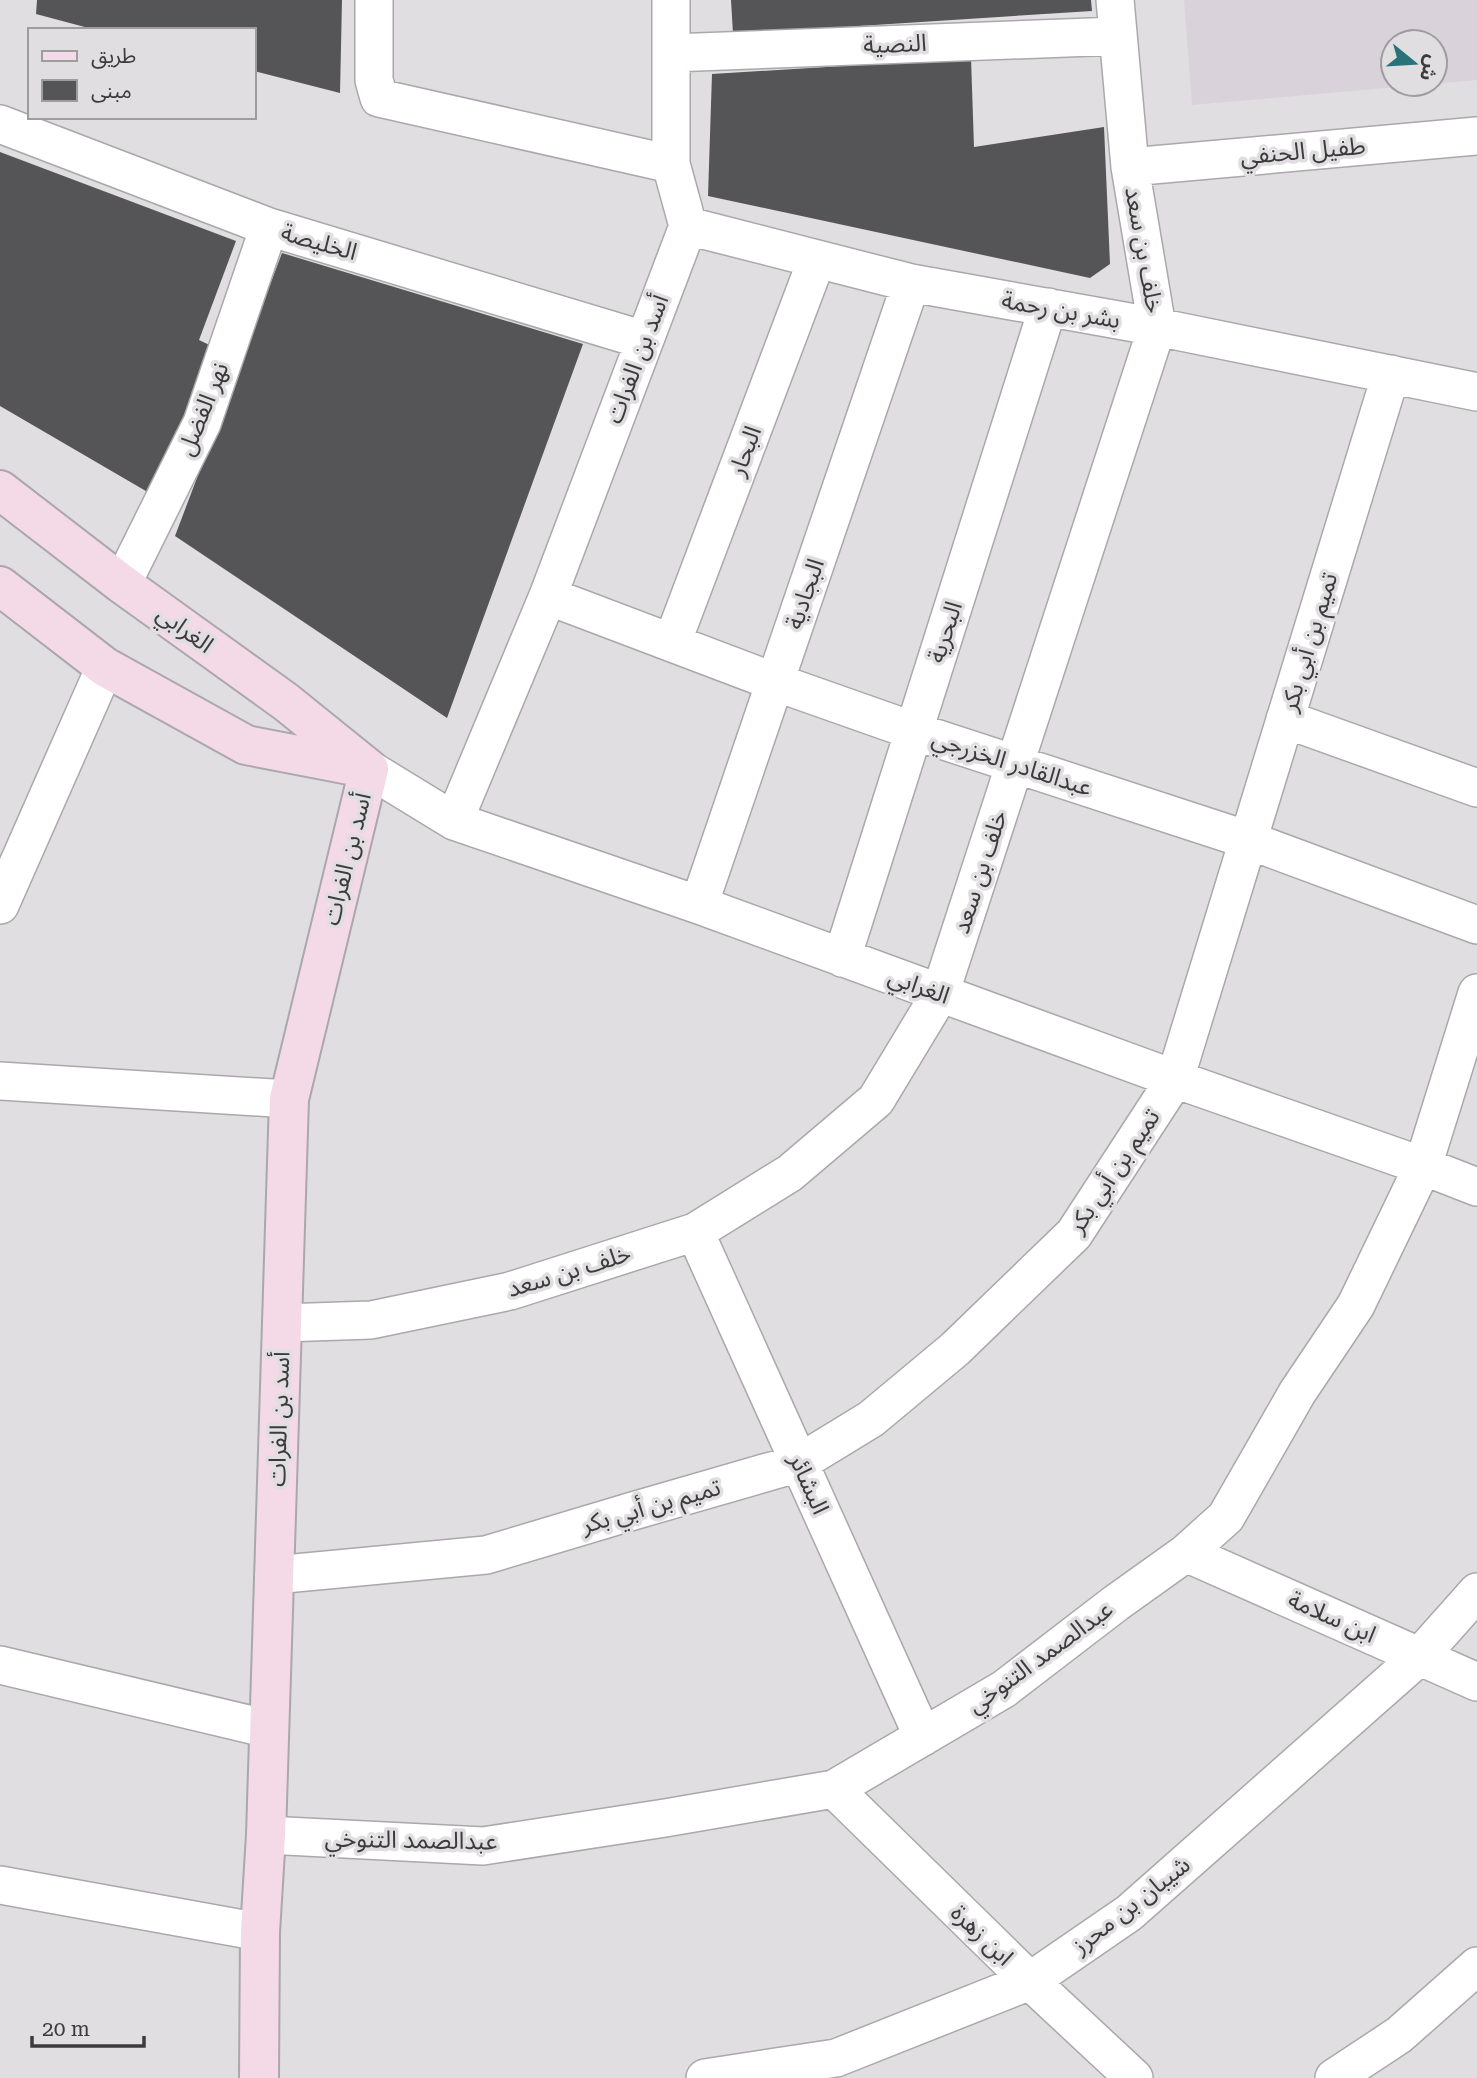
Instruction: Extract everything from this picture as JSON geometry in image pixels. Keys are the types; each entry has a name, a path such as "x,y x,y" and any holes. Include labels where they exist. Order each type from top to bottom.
{"street":[{"path":"374,0 374,80 379,97 671,164"},
{"path":"671,0 671,164 688,226"},
{"name":"خلف بن سعد","path":"282,1323 371,1321 510,1291 695,1232 790,1173 876,1100 940,994 1157,327 1130,167 1115,0"},
{"name":"النصية","path":"671,53 1118,36"},
{"name":"الخليصة","path":"0,124 269,227 644,340"},
{"name":"طفيل الحنفي","path":"1130,167 1477,136"},
{"name":"بشر بن رحمة","path":"688,226 911,283 1157,327 1477,392"},
{"name":"أسد بن الفرات","path":"454,821 548,596 688,226"},
{"name":"نهر الفضل","path":"122,584 202,423 269,227"},
{"name":"البحار","path":"672,643 817,259"},
{"name":"البجادية","path":"699,905 911,283"},
{"name":"البحرية","path":"842,958 1048,307"},
{"name":"تميم بن أبي بكر","path":"274,1575 486,1555 799,1463 882,1410 955,1349 1074,1234 1175,1080 1391,374"},
{"name":"الغرابي","path":"0,490 122,584 286,702 369,769 454,821 699,905 1175,1080 1477,1187"},
{"name":"الغرابي","path":"0,586 105,667 246,745 369,769"},
{"name":"عبدالقادر الخزرجي","path":"548,596 775,682 1015,765 1248,840 1477,925"},
{"path":"0,905 105,667"},
{"path":"1285,719 1477,788"},
{"name":"أسد بن الفرات","path":"258,2078 260,1932 266,1835 289,1099 369,769"},
{"name":"عبدالصمد التنوخي","path":"266,1835 483,1846 834,1789 1004,1689 1186,1553 1226,1517 1297,1394 1356,1305 1423,1166 1477,993"},
{"path":"0,1081 289,1099"},
{"name":"البشائر","path":"695,1232 923,1737"},
{"name":"ابن سلامة","path":"1186,1553 1477,1682"},
{"name":"شيبان بن محرز","path":"705,2078 836,2058 1030,1981 1129,1913 1420,1656 1477,1592"},
{"path":"0,1665 269,1729"},
{"name":"ابن زهرة","path":"834,1789 1030,1981 1134,2078"},
{"path":"0,1885 260,1932"},
{"path":"1334,2078 1399,2035 1477,1966"}],"shaded area":[{"path":"1184,0 1477,0 1477,80 1449,83 1449,28 1379,28 1379,89 1192,105"}],"building":[{"path":"37,0 342,0 340,93 256,72 256,28 88,28 36,14"},
{"path":"731,0 1091,0 1092,11 733,34"},
{"path":"971,58 974,147 1104,127 1110,264 1090,278 708,196 712,74"},
{"path":"0,152 236,241 199,340 220,350 163,501 0,406"},
{"path":"282,253 583,344 447,718 175,536"}]}
